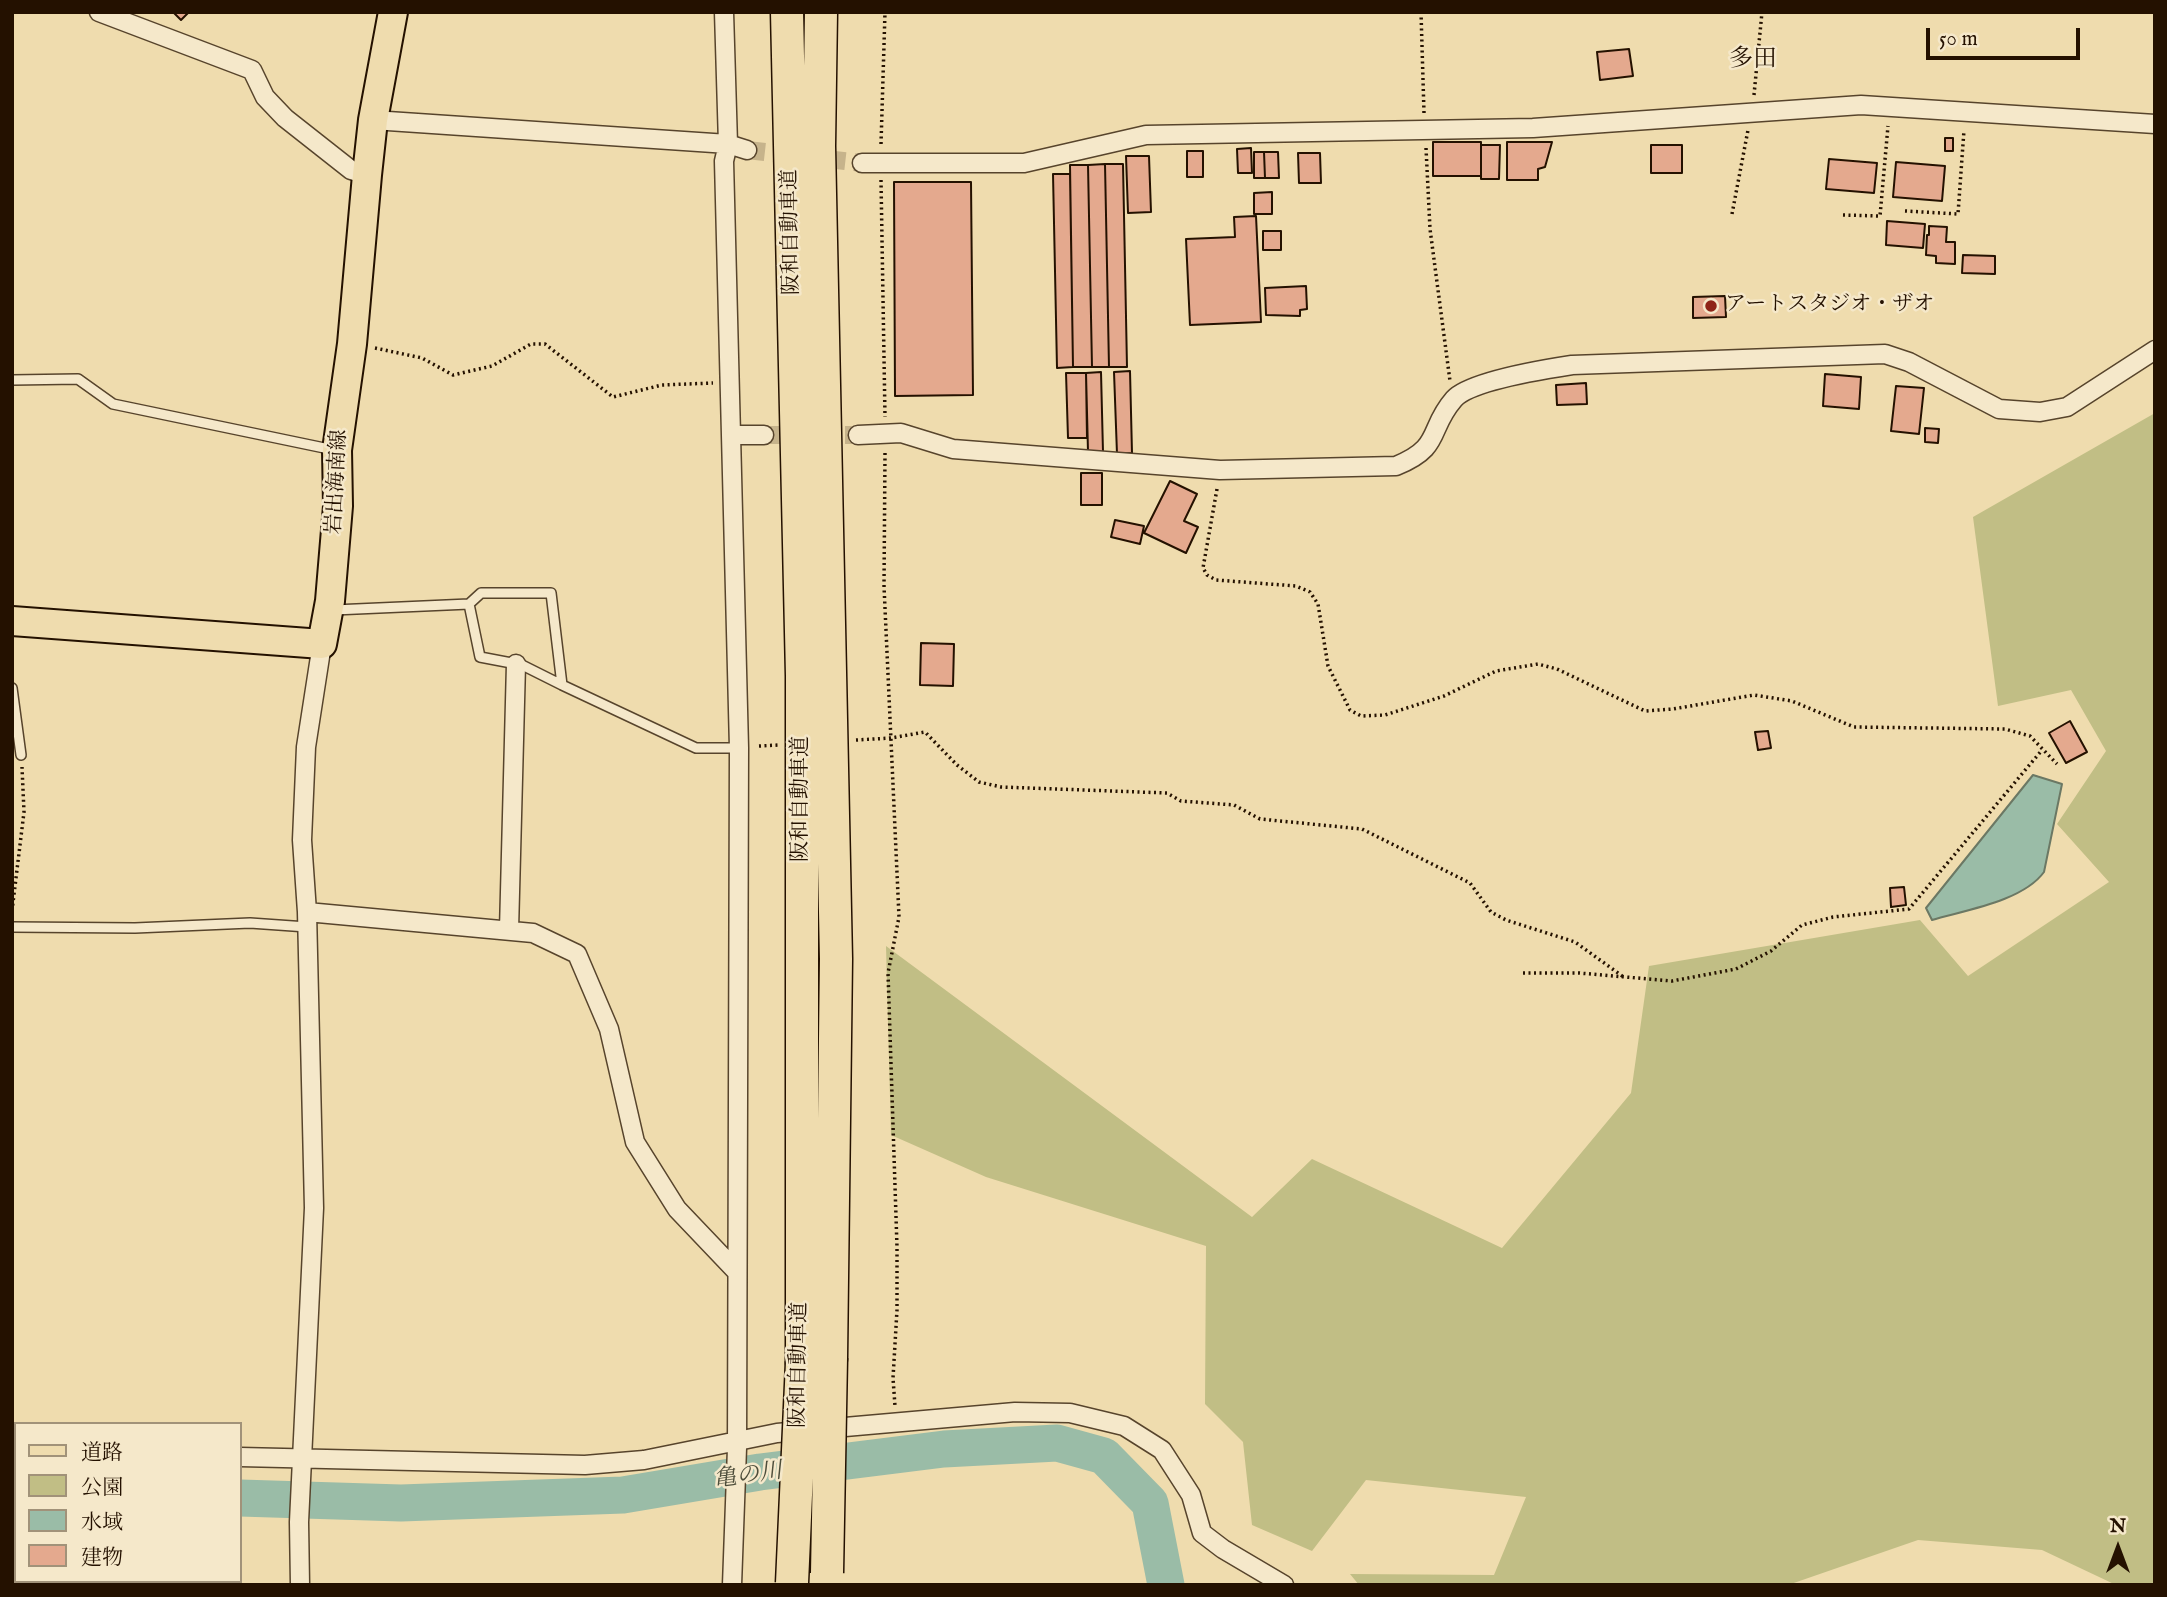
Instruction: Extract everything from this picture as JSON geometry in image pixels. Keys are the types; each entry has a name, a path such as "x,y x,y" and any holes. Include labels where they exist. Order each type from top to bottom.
{"highway":[{"name":"阪和自動車道","path":"787,12 816,1360 827,1579"},
{"name":"阪和自動車道","path":"792,1584 816,1360 836,959 820,146 821,12"}],"main road":[{"name":"岩出海南線","path":"322,643 328,610 338,506 337,450 352,344 373,120 393,12"},
{"path":"12,621 322,643"}],"street":[{"path":"99,12 252,70 265,97 285,118 351,170 367,175"},
{"path":"724,12 728,382 739,748 736,1445 732,1585"},
{"path":"872,163 1024,163 1146,135 1533,128 1861,105 2155,124"},
{"path":"373,120 727,144 747,150"},
{"path":"858,435 901,433 953,449 1220,470 1396,466 1415,458 1429,446 1453,400 1465,389 1544,369 1572,365 1885,354 1909,362 1998,409 2040,412 2067,407 2155,350"},
{"path":"731,435 764,435"},
{"path":"300,1585 299,1522 314,1208 307,920 302,840 306,747 322,643"},
{"path":"509,930 516,664"},
{"path":"307,920 533,933 577,954 609,1029 635,1142 677,1209 737,1272"},
{"path":"242,1457 585,1465 644,1460 736,1445 776,1433 1015,1412 1070,1413 1124,1426 1162,1450 1191,1495 1202,1533 1284,1585"}],"lane":[{"path":"12,380 78,379 113,404 337,450"},
{"path":"328,610 469,604 481,593 551,593 562,685"},
{"path":"469,604 480,657 516,664 696,748 739,748"},
{"path":"12,688 21,755"},
{"path":"12,927 135,928 307,920"}],"path":[{"path":"885,12 872,163 885,434 884,586 899,918 888,973 897,1247 893,1378 897,1422"},
{"path":"1420,12 1430,229 1453,400"},
{"path":"1843,215 1881,216 1889,107"},
{"path":"1905,211 1958,215 1965,112"},
{"path":"352,344 422,358 453,375 492,366 531,344 545,344 613,397 662,385 728,382"},
{"path":"1220,470 1203,568 1207,575 1216,580 1296,586 1310,592 1318,604 1328,666 1350,710 1361,716 1385,715 1444,696 1496,671 1538,664 1557,669 1645,711 1754,695 1792,701 1854,727 2005,729 2030,736 2057,764"},
{"path":"849,741 925,732 957,765 979,782 1001,787 1167,793 1181,801 1234,805 1260,818 1362,830 1470,883 1491,912 1575,943 1625,978"},
{"path":"739,748 780,745"},
{"path":"1523,973 1578,973 1672,981 1736,969 1771,951 1802,925 1833,917 1909,909 2043,749"},
{"path":"12,911 24,812 21,755"}],"green space":[{"path":"2155,413 2155,1585 2116,1585 2042,1550 1918,1540 1788,1585 1359,1585 1350,1574 1494,1575 1526,1497 1366,1480 1312,1551 1252,1525 1243,1442 1205,1404 1206,1246 986,1177 891,1135 886,946 1252,1217 1312,1159 1502,1248 1631,1093 1649,966 1920,920 1968,976 2109,882 2057,824 2106,751 2071,690 1998,706 1973,517"}],"water":[{"path":"2033,775 2062,784 2044,872 2035,882 2008,897 1932,920 1926,908"}],"building":[{"path":"173,12 189,12 181,20"},
{"path":"1629,49 1633,76 1600,80 1597,52"},
{"path":"1945,138 1953,138 1953,151 1945,151"},
{"path":"1433,142 1481,142 1481,176 1433,176"},
{"path":"1507,142 1552,142 1545,167 1538,169 1538,180 1507,180"},
{"path":"1481,145 1500,145 1499,179 1481,179"},
{"path":"1651,145 1682,145 1682,173 1651,173"},
{"path":"1251,148 1252,173 1238,173 1237,149"},
{"path":"1187,151 1203,151 1203,177 1187,177"},
{"path":"1254,152 1264,152 1265,178 1254,178"},
{"path":"1264,152 1278,152 1279,178 1265,178"},
{"path":"1298,153 1320,153 1321,183 1299,183"},
{"path":"1126,156 1149,156 1151,212 1128,213"},
{"path":"1829,159 1877,163 1874,193 1826,189"},
{"path":"1896,162 1945,166 1942,201 1893,197"},
{"path":"1105,164 1109,367 1092,367 1088,165"},
{"path":"1105,164 1123,164 1127,367 1109,367"},
{"path":"1070,165 1088,165 1092,367 1073,367"},
{"path":"1053,174 1070,174 1073,367 1057,368"},
{"path":"894,182 971,182 973,395 895,396"},
{"path":"1272,192 1272,214 1254,214 1254,193"},
{"path":"1256,216 1261,322 1190,325 1186,239 1235,237 1234,217"},
{"path":"1887,221 1925,224 1923,248 1886,245"},
{"path":"1929,226 1947,227 1946,242 1955,242 1955,264 1936,263 1936,256 1926,255"},
{"path":"1263,231 1281,231 1281,250 1263,250"},
{"path":"1963,255 1995,256 1995,274 1962,273"},
{"path":"1306,286 1307,309 1300,310 1300,316 1266,315 1265,288"},
{"path":"1725,296 1726,317 1693,318 1693,297"},
{"path":"1130,371 1132,453 1117,454 1114,372"},
{"path":"1101,372 1103,452 1088,452 1086,373"},
{"path":"1066,373 1086,373 1087,438 1068,438"},
{"path":"1825,374 1861,377 1859,409 1823,406"},
{"path":"1586,383 1587,404 1557,405 1556,385"},
{"path":"1896,386 1924,388 1919,434 1891,431"},
{"path":"1925,428 1939,429 1938,443 1925,442"},
{"path":"1081,473 1102,473 1102,505 1081,505"},
{"path":"1170,481 1197,494 1184,521 1198,527 1186,553 1144,533"},
{"path":"1115,520 1144,526 1140,544 1111,537"},
{"path":"921,643 954,644 953,686 920,685"},
{"path":"2070,721 2087,752 2066,763 2049,733"},
{"path":"1768,731 1771,748 1758,750 1755,732"},
{"path":"1904,887 1906,905 1891,907 1890,888"}],"waterway":[{"name":"亀の川","path":"242,1498 401,1503 623,1495 760,1472 944,1449 1057,1443 1104,1456 1150,1503 1166,1585"}],"tunnel":[{"path":"747,150 862,163"},
{"path":"764,435 858,435"}],"place":[{"name":"アートスタジオ・ザオ","path":"1711,306"}],"district":[{"name":"多田","path":"1753,61"}]}
